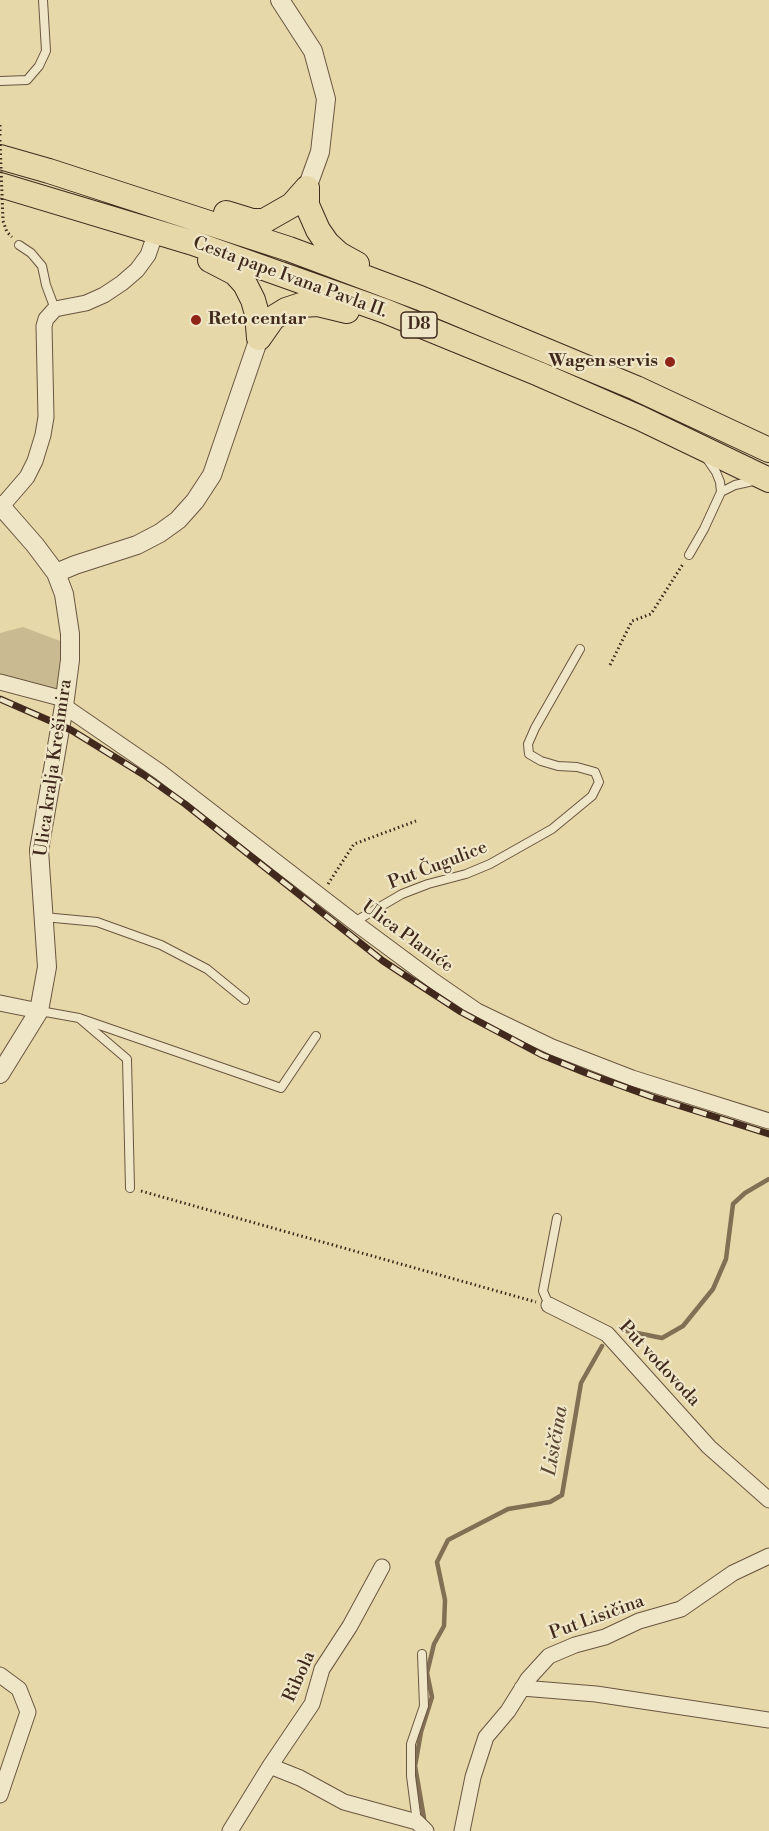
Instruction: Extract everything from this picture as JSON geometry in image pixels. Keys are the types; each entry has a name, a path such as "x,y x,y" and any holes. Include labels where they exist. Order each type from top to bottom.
{"main road":[{"name":"Cesta pape Ivana Pavla II.","path":"0,157 289,249 379,283 586,366 769,450"},
{"name":"Cesta pape Ivana Pavla II.","path":"0,184 193,243 385,311 549,378 689,442 769,482"},
{"path":"183,214 203,211 226,213 252,221 264,221 292,205 307,188"},
{"path":"307,188 310,217 327,243 339,254 368,272 379,283"},
{"path":"193,243 205,256 235,273 245,284 254,300 258,314 259,338"},
{"path":"259,338 273,318 286,310 302,305 318,304 354,313 369,314 385,311"}],"street":[{"path":"280,0 313,51 326,99 320,152 307,188"},
{"path":"55,309 86,303 123,283 148,255 156,232"},
{"name":"Ulica kralja Krešimira","path":"0,1074 39,1011 47,967 39,850 70,660 70,634 64,594 56,573 36,545 1,505 27,477 43,435 46,417 44,326 46,319 55,309"},
{"path":"56,573 75,564 138,545 178,520 195,501 212,475 259,338"},
{"name":"Ulica Planiće","path":"0,682 64,703 160,772 354,922 477,1011 552,1047 632,1078 769,1121"},
{"path":"0,1003 39,1011"},
{"name":"Put vodovoda","path":"549,1305 608,1334 709,1447 769,1500"},
{"name":"Put Lisičina","path":"462,1831 473,1777 486,1737 508,1711 528,1678 549,1656 575,1645 605,1637 639,1621 681,1610 733,1573 769,1556"},
{"name":"Ribola","path":"230,1831 312,1704 322,1669 350,1626 382,1567"},
{"path":"0,1675 19,1689 28,1712 9,1757 0,1795"},
{"path":"522,1688 596,1694 769,1720"},
{"path":"270,1766 300,1778 344,1802 422,1826"}],"lane":[{"path":"0,81 27,80 39,66 46,51 43,0"},
{"path":"19,245 31,252 42,266 55,309"},
{"path":"689,442 710,462 720,482 720,492 704,529 689,555"},
{"path":"720,492 747,481 769,482"},
{"name":"Put Čugulice","path":"354,922 402,894 466,874 489,864 552,829 592,796 599,782 595,772 541,761 529,754 528,744 580,649"},
{"path":"44,917 98,922 161,945 207,969 245,1000"},
{"path":"39,1011 79,1018 281,1088 316,1036"},
{"path":"79,1018 127,1059 130,1188"},
{"path":"549,1305 543,1291 557,1218"},
{"path":"422,1654 424,1706 411,1744 411,1776 422,1826"}],"path":[{"path":"0,125 3,221 7,232 19,245"},
{"path":"610,665 632,621 651,614 689,555"},
{"path":"321,895 354,844 416,821"},
{"path":"130,1188 549,1305"}],"shaded area":[{"path":"23,627 63,642 57,688 54,691 0,675 0,633"}],"waterway":[{"path":"622,1330 662,1338 683,1326 713,1289 726,1259 733,1204 745,1193 769,1179"},
{"name":"Lisičina","path":"424,1818 415,1766 421,1732 432,1697 427,1673 434,1644 444,1626 445,1600 437,1562 448,1540 508,1509 550,1502 562,1495 581,1383 602,1346"}],"railway":[{"path":"0,699 71,730 144,775 185,804 383,961 461,1012 542,1055 586,1073 652,1097 769,1134"}],"place":[{"name":"Reto centar","path":"196,320"},
{"name":"Wagen servis","path":"670,362"}]}
